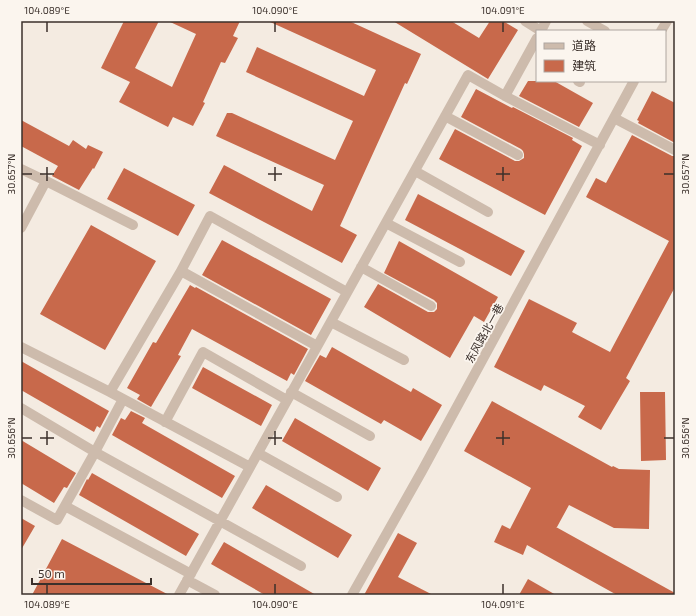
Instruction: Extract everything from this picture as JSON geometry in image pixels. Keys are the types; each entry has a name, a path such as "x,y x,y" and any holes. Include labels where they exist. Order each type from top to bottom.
{"street":[{"path":"525,21 539,30"},
{"path":"542,30 546,21"},
{"path":"587,21 603,30"},
{"path":"662,30 667,21"},
{"path":"505,96 533,54 536,42"},
{"path":"179,595 468,75 505,96 600,145"},
{"name":"东风路北一巷","path":"352,595 426,464 633,82"},
{"path":"445,116 518,155"},
{"path":"614,118 675,150"},
{"path":"21,170 133,225"},
{"path":"415,171 488,212"},
{"path":"21,228 46,181"},
{"path":"110,392 181,271 210,216 347,292"},
{"path":"386,223 460,262"},
{"path":"361,268 431,306"},
{"path":"181,271 317,346"},
{"path":"331,322 404,360"},
{"path":"21,347 110,392 250,467"},
{"path":"165,422 203,352 370,436"},
{"path":"21,500 57,520 123,399"},
{"path":"21,408 95,452 301,566"},
{"path":"258,453 337,498"},
{"path":"65,506 189,577 215,595"}],"building":[{"path":"124,21 159,21 135,68 172,87 196,34 168,21 240,21 233,36 238,38 225,63 221,62 203,102 205,103 193,126 173,117 168,127 119,102 130,82 101,68"},
{"path":"268,21 349,21 421,54 407,84 405,83 340,226 357,235 342,263 209,193 224,165 312,211 324,185 216,136 227,113 232,113 335,160 353,121 246,72 257,47 364,96 376,70"},
{"path":"393,21 451,21 479,38 490,21 503,21 518,30 488,79"},
{"path":"528,81 556,82 593,103 579,127 519,96"},
{"path":"476,89 573,138 572,140 582,146 545,215 439,159 455,129 515,161 519,161 524,158 523,151 521,149 461,117"},
{"path":"652,91 675,103 675,143 638,123 639,121 637,120"},
{"path":"21,120 69,146 73,140 86,149 88,145 103,152 94,169 93,168 79,190 52,176 58,166 21,146"},
{"path":"632,135 672,156 675,156 675,287 626,378 630,381 601,430 578,417 585,406 544,385 541,391 494,367 529,299 577,323 572,332 610,352 669,241 586,197 596,178 606,183"},
{"path":"124,168 195,205 178,236 107,199"},
{"path":"418,194 525,251 511,276 405,220"},
{"path":"91,225 156,261 105,350 40,314"},
{"path":"222,240 331,299 311,335 202,275"},
{"path":"399,241 498,297 484,322 474,316 450,358 364,307 378,284 428,312 434,312 437,309 437,303 434,300 384,273"},
{"path":"190,285 308,349 294,375 291,373 287,381 192,329 178,355 181,356 151,407 137,399 140,395 127,388 153,342 156,343"},
{"path":"332,347 411,392 413,388 442,405 421,441 384,420 381,424 305,381 320,355 326,358"},
{"path":"21,361 109,411 100,428 97,426 94,432 21,390"},
{"path":"203,367 272,405 261,426 192,388"},
{"path":"640,392 665,392 666,460 641,461"},
{"path":"492,401 612,467 613,466 619,469 650,470 649,529 614,528 569,505 556,527 675,593 675,595 617,595 527,545 523,555 494,542 502,525 510,529 531,488 464,451"},
{"path":"131,411 145,418 142,423 235,476 222,498 112,435 121,418 125,420"},
{"path":"295,418 381,468 368,491 282,441"},
{"path":"21,440 76,473 67,488 64,487 54,503 21,483"},
{"path":"92,473 199,534 186,556 79,495 87,479 88,480"},
{"path":"266,485 352,535 338,558 252,508"},
{"path":"21,518 35,526 21,550"},
{"path":"398,533 417,543 398,577 433,595 364,595"},
{"path":"62,539 169,595 32,595"},
{"path":"224,542 316,595 265,595 211,564"},
{"path":"528,579 556,595 519,595"}]}
